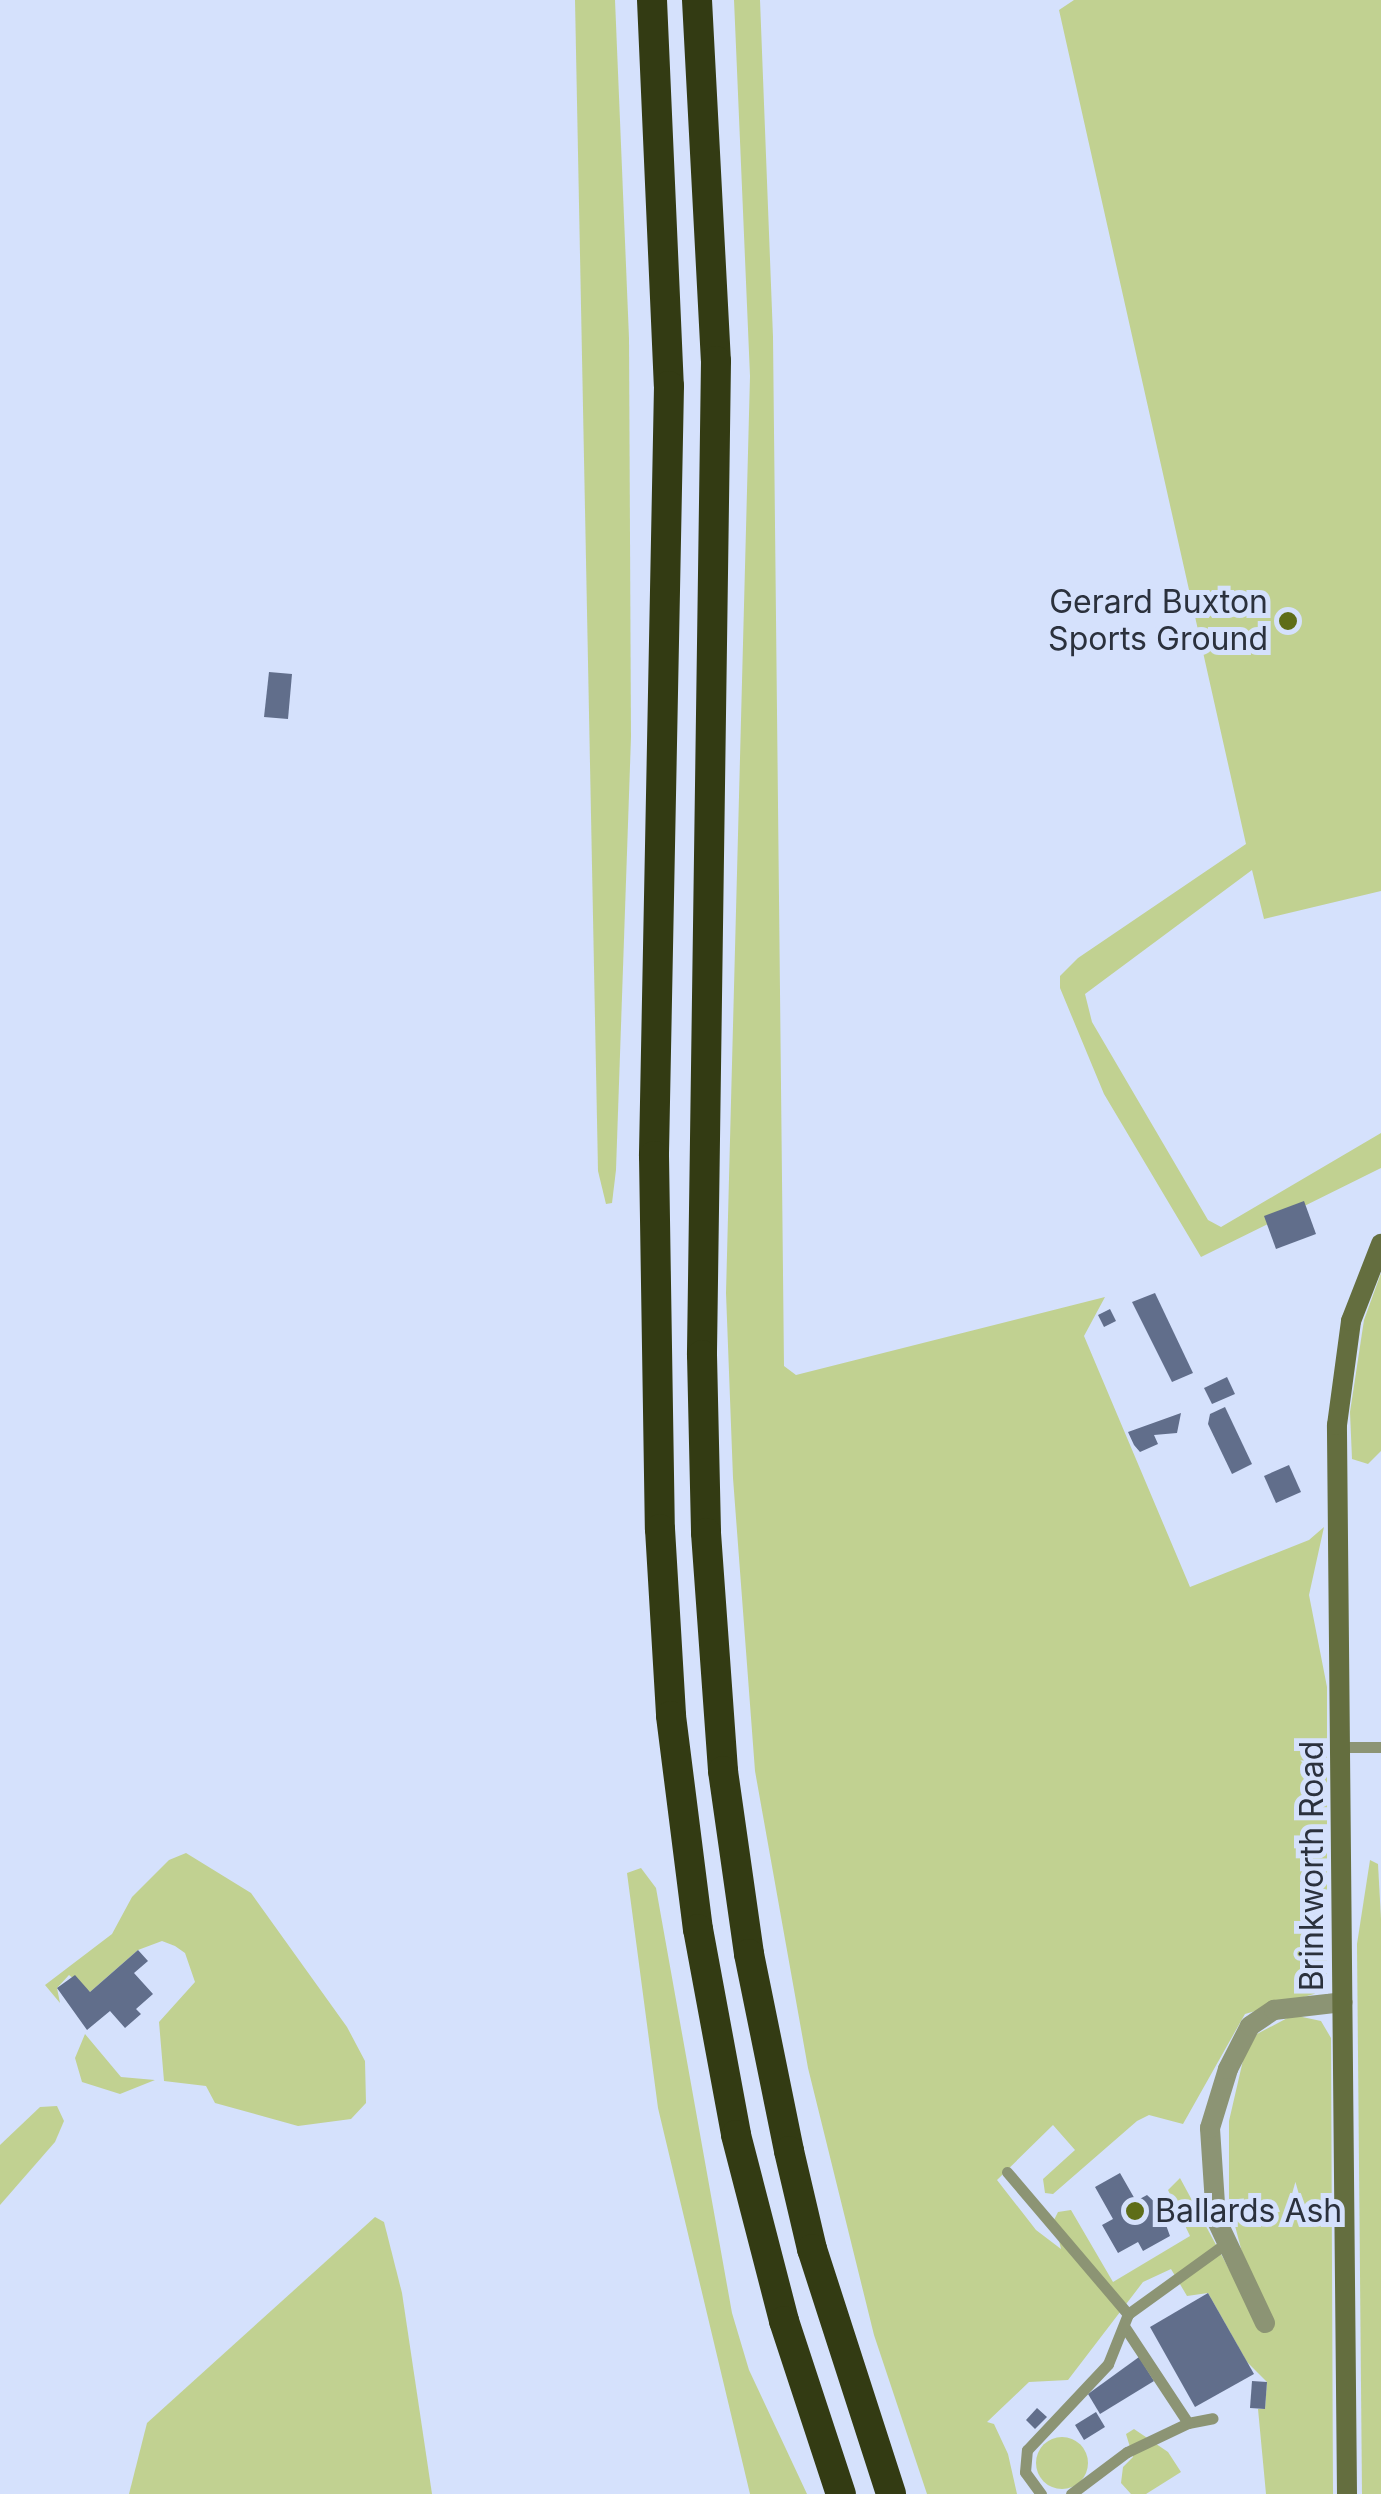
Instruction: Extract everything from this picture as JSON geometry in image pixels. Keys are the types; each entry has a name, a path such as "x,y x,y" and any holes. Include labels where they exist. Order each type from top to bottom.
{"highway":[{"path":"652,0 669,386 654,1156 660,1528 671,1716 704,1966 736,2134 784,2321 841,2494"},
{"path":"697,0 716,361 702,1375 706,1533 724,1771 750,1954 792,2168 812,2249 891,2494"}],"main road":[{"name":"Brinkworth Road","path":"1347,2494 1340,1385 1350,1321 1381,1244"}],"street":[{"path":"1265,2323 1225,2244 1208,2170 1210,2128 1228,2068 1262,2017 1343,2002"}],"lane":[{"path":"1342,1746 1381,1747"},
{"path":"1007,2172 1126,2320 1188,2423"},
{"path":"1041,2494 1025,2472 1027,2450 1108,2364 1126,2320 1225,2244"},
{"path":"1071,2494 1126,2452 1188,2423 1213,2418"}],"green space":[{"path":"575,0 615,0 629,338 631,737 616,1170 612,1203 606,1204 598,1171"},
{"path":"734,0 760,0 773,337 784,1366 796,1375 1105,1297 1084,1336 1190,1587 1309,1540 1324,1527 1309,1595 1327,1687 1327,1982 1314,1994 1245,2014 1183,2124 1149,2115 1137,2121 1053,2194 1045,2193 1043,2179 1075,2150 1053,2125 997,2180 1036,2230 1061,2249 1054,2220 1058,2212 1071,2210 1113,2282 1190,2236 1168,2190 1180,2178 1263,2332 1229,2203 1229,2121 1244,2056 1257,2034 1293,2015 1321,2021 1331,2038 1333,2494 1266,2494 1258,2409 1265,2409 1267,2382 1247,2362 1208,2293 1187,2296 1171,2269 1143,2282 1068,2380 1029,2382 987,2422 994,2424 1008,2454 1017,2494 927,2494 874,2335 808,2068 755,1771 733,1478 726,1293 750,376"},
{"name":"Gerard Buxton Sports Ground","path":"1074,0 1381,0 1381,891 1264,919 1252,870 1085,994 1092,1022 1208,1220 1221,1227 1381,1133 1381,1168 1201,1257 1104,1094 1060,988 1060,976 1078,958 1246,844 1059,10"},
{"path":"1381,1273 1381,1451 1368,1464 1352,1459 1350,1412 1364,1320"},
{"path":"186,1853 251,1893 347,2027 365,2061 366,2103 351,2119 298,2126 215,2103 206,2086 164,2081 159,2022 195,1982 185,1953 175,1946 162,1941 138,1950 90,1992 69,1975 57,1988 60,2003 45,1985 112,1934 132,1897 169,1860"},
{"path":"1370,1860 1378,1864 1381,1919 1381,2494 1362,2494 1357,1944"},
{"path":"641,1868 656,1888 732,2313 749,2370 807,2494 750,2494 658,2108 627,1873"},
{"path":"85,2034 121,2077 155,2080 120,2094 82,2082 75,2058"},
{"path":"57,2106 64,2121 55,2142 0,2205 0,2145 40,2107"},
{"path":"375,2217 384,2222 402,2293 432,2494 129,2494 147,2423"},
{"path":"1134,2429 1168,2452 1181,2472 1146,2494 1131,2494 1121,2483 1123,2467 1133,2457 1126,2434"},
{"path":"1062,2437 1080,2445 1088,2463 1080,2481 1062,2489 1044,2481 1036,2463 1044,2445"}],"building":[{"path":"269,672 292,674 288,719 264,717"},
{"path":"1304,1201 1316,1234 1276,1249 1264,1216"},
{"path":"1155,1293 1193,1373 1172,1382 1132,1302"},
{"path":"1110,1309 1116,1321 1104,1327 1098,1315"},
{"path":"1227,1377 1235,1394 1212,1404 1204,1388"},
{"path":"1225,1407 1252,1464 1232,1474 1208,1424 1210,1414"},
{"path":"1181,1413 1177,1433 1154,1435 1158,1444 1140,1452 1134,1445 1128,1432"},
{"path":"1289,1465 1301,1492 1276,1503 1264,1476"},
{"path":"138,1950 148,1961 134,1973 153,1994 136,2009 141,2014 125,2028 110,2011 87,2030 57,1988 75,1975 90,1992"},
{"name":"Ballards Ash","path":"1120,2173 1136,2201 1147,2195 1159,2206 1170,2236 1143,2251 1138,2242 1118,2253 1102,2225 1113,2219 1095,2187"},
{"path":"1208,2293 1254,2374 1195,2407 1150,2327"},
{"path":"1139,2357 1154,2381 1100,2414 1088,2394"},
{"path":"1252,2381 1267,2382 1265,2409 1250,2408"},
{"path":"1037,2408 1047,2417 1035,2429 1026,2420"},
{"path":"1096,2412 1105,2427 1084,2440 1075,2425"}],"place":[{"name":"Gerard Buxton Sports Ground","path":"1288,621"},
{"name":"Ballards Ash","path":"1135,2211"}]}
